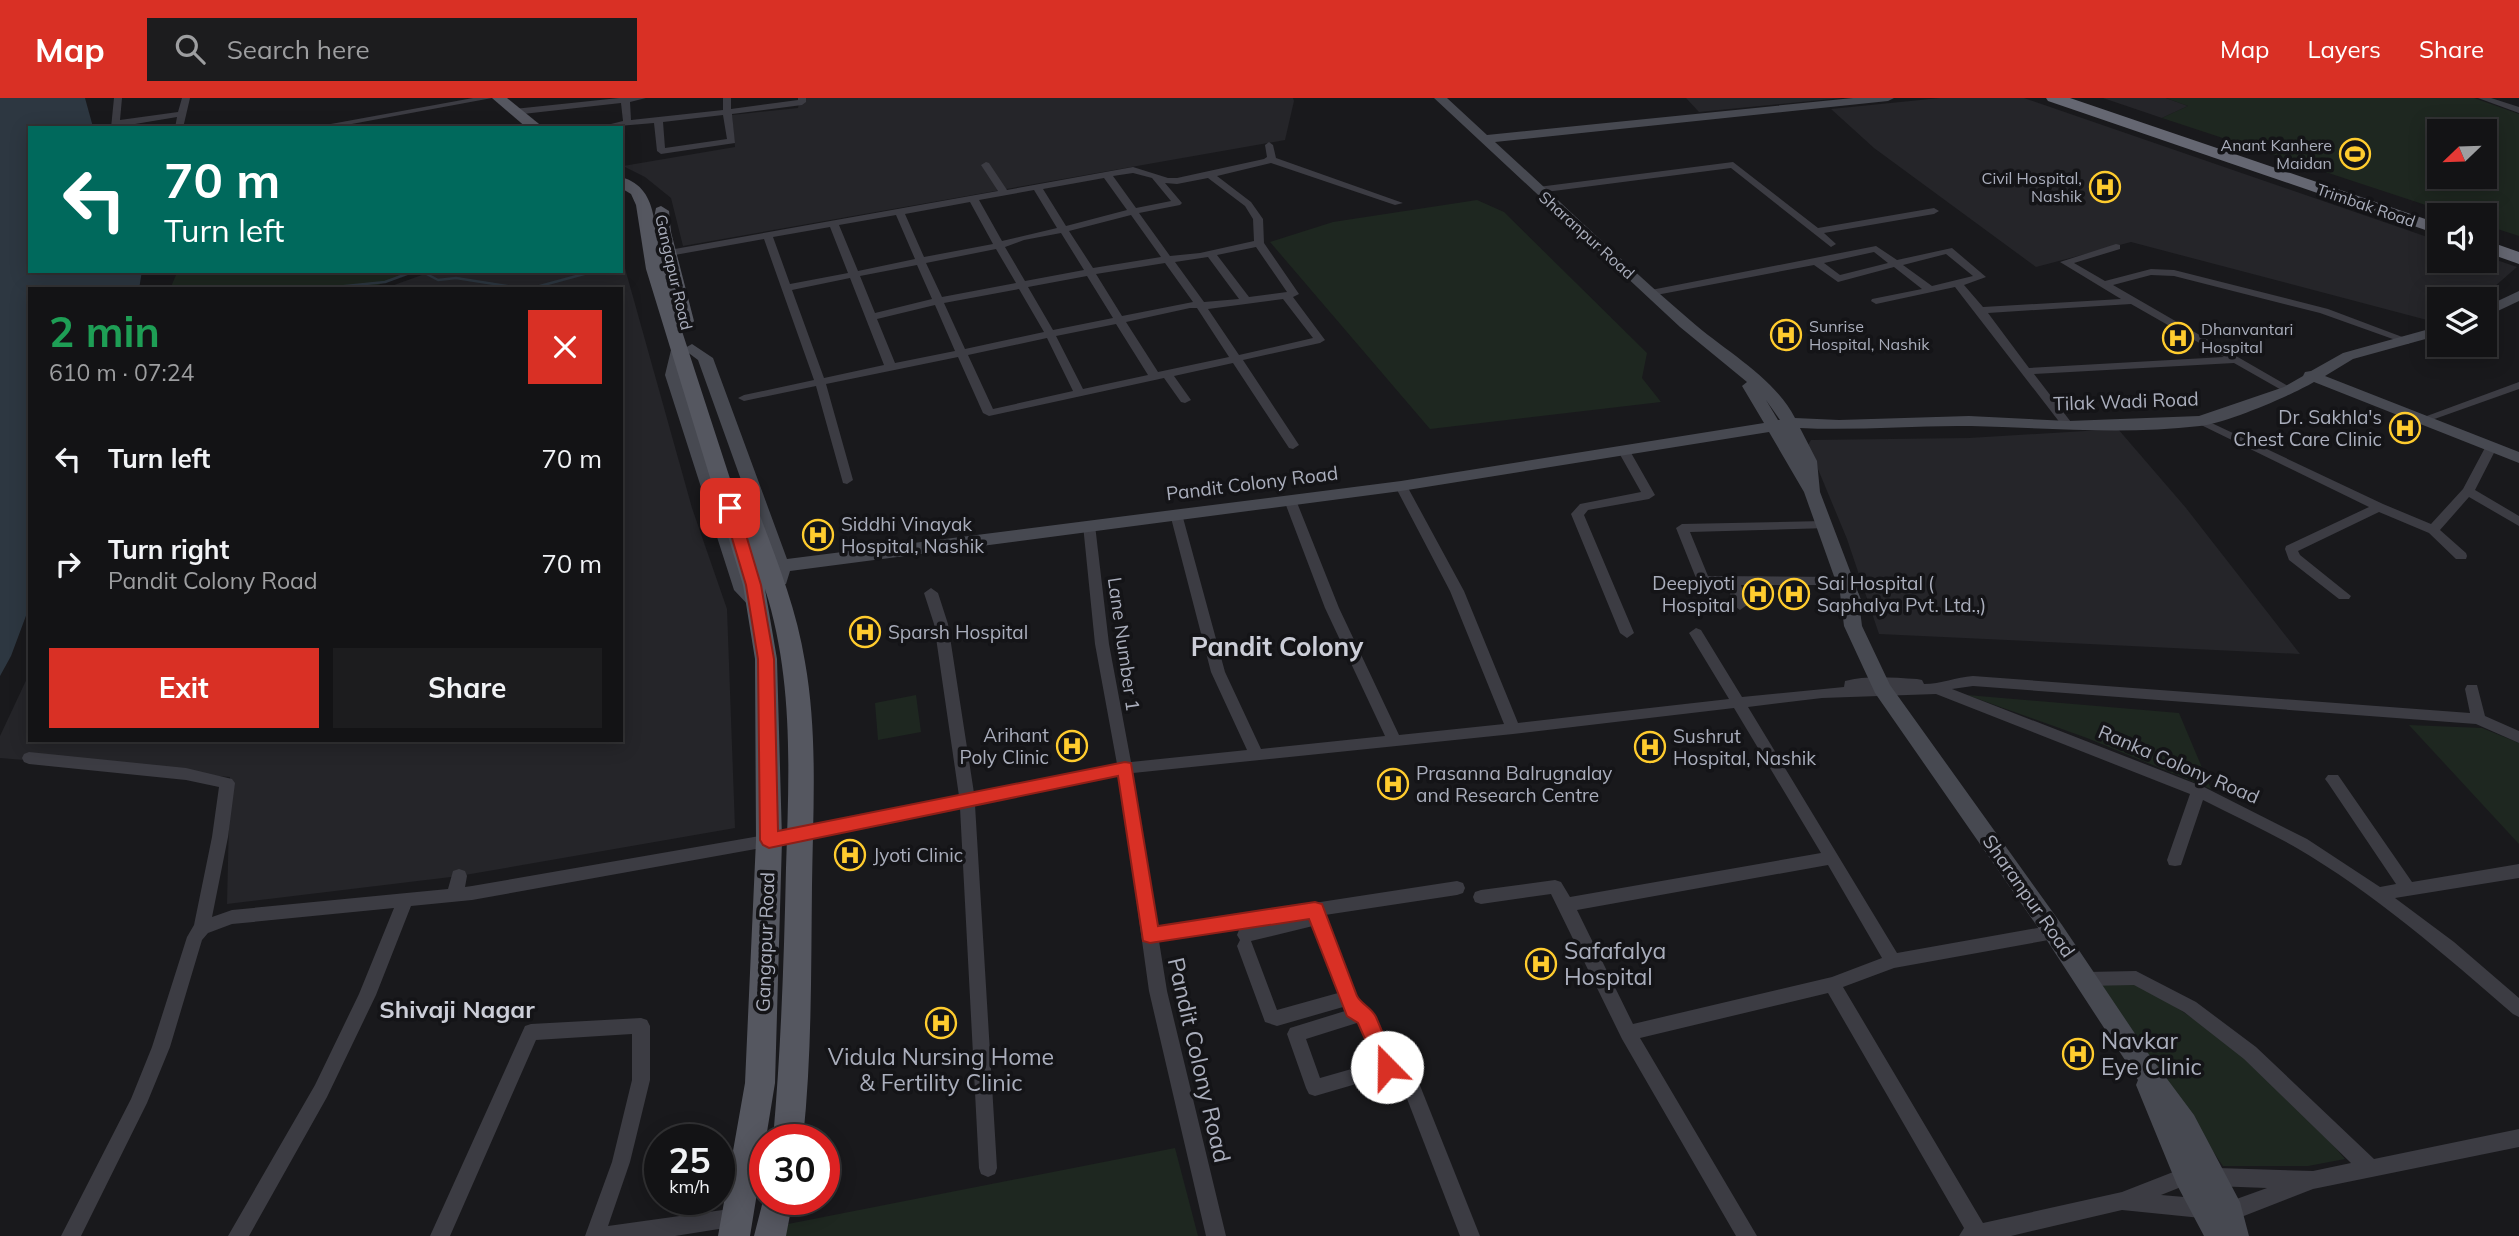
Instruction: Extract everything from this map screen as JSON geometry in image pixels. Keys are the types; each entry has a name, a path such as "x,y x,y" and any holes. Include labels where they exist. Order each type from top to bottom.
{"highway":[{"name":"Trimbak Road","path":"2054,98 2427,226"},
{"name":"Trimbak Road","path":"2075,98 2427,218"},
{"path":"2497,241 2519,249"},
{"path":"2497,250 2519,258"}],"main road":[{"path":"485,98 494,112 514,126"},
{"path":"499,98 534,126"},
{"name":"Gangapur Road","path":"623,172 642,182 653,192 661,209 659,254"},
{"name":"Gangapur Road","path":"623,182 637,191 644,205 692,370 768,587 788,630 796,684 800,754 794,1082 790,1124"},
{"name":"Gangapur Road","path":"736,1227 760,1083 769,840 766,659 768,587"},
{"path":"770,1236 775,1215"}],"street":[{"path":"118,98 116,126 182,114"},
{"path":"179,126 186,98"},
{"path":"342,125 485,98"},
{"path":"514,112 642,98"},
{"path":"658,120 661,151 732,141 727,98"},
{"path":"610,126 802,102 802,98"},
{"name":"Sharanpur Road","path":"1440,98 1651,293 1738,368 1785,428 1847,588 1853,626 1889,687 1899,715 1914,731 2054,932 2141,1064 2185,1123 2214,1176 2233,1223"},
{"path":"1485,139 1888,98"},
{"path":"2482,98 2519,110"},
{"path":"625,99 627,123"},
{"path":"1269,145 1272,158 1269,159"},
{"path":"659,254 1133,170 1152,173 1170,181 1269,159 1398,204"},
{"path":"1538,190 1733,164 1831,244"},
{"path":"986,165 1004,193"},
{"path":"787,288 1000,245 1012,239 1098,219 1177,204 1152,173"},
{"path":"744,398 1190,305 1201,306 1294,294 1259,243 1258,219 1248,204 1208,174"},
{"path":"1107,175 1170,260 1293,445"},
{"path":"1037,187 1155,377"},
{"path":"973,199 1050,334 1080,393"},
{"path":"1816,231 1934,211"},
{"path":"899,212 989,413 1320,340 1286,295"},
{"path":"834,224 891,368"},
{"path":"768,236 820,382 846,480"},
{"path":"871,317 1090,271 1211,254 1259,243"},
{"path":"2116,247 2065,262 2289,390"},
{"path":"1651,293 1876,249 1930,290"},
{"path":"1816,262 1838,279 1948,250 1981,277 1876,301"},
{"path":"1211,254 1246,301"},
{"path":"2104,284 2151,272 2174,273 2324,311 2407,341"},
{"path":"1958,284 2029,371 2068,426"},
{"path":"2497,307 2519,295"},
{"path":"1980,310 2133,301"},
{"name":"Tilak Wadi Road","path":"1785,428 1969,421 2068,426 2201,421 2289,390 2348,356 2427,334"},
{"path":"686,350 705,358 768,587 740,586 673,375 686,350"},
{"path":"2029,371 2234,360"},
{"path":"1167,374 1185,400"},
{"path":"2311,375 2519,458"},
{"path":"2422,420 2519,385"},
{"path":"2201,421 2379,507 2433,530 2460,555"},
{"name":"Pandit Colony Road","path":"768,587 1089,524 1401,486 1785,428"},
{"path":"2433,530 2468,491 2491,447"},
{"path":"1624,451 1649,495 1584,508 1577,514 1627,633"},
{"path":"1401,486 1457,591 1513,729"},
{"path":"2468,491 2519,522"},
{"path":"1290,499 1332,608 1395,741"},
{"path":"2344,596 2294,557 2291,549 2379,507"},
{"path":"1176,514 1219,672 1257,755"},
{"name":"Lane Number 1","path":"1089,524 1102,643 1125,768"},
{"path":"1824,525 1682,528 1703,580 1847,588"},
{"path":"1733,580 1740,605"},
{"path":"931,593 941,624 967,799 988,1168"},
{"path":"1696,633 1741,704 1830,858 1866,913 1892,961"},
{"path":"1939,689 1957,682 2010,682 2478,719 2519,737"},
{"path":"202,928 232,918 455,894 800,835 1125,768 1513,729 1889,687"},
{"name":"Ranka Colony Road","path":"1889,687 1939,689 2199,792 2301,843 2378,894 2448,947 2519,1009"},
{"path":"2472,689 2478,719"},
{"path":"29,758 186,774 228,783 202,928 195,937 161,1047 138,1103 71,1236"},
{"name":"Pandit Colony Road","path":"1125,768 1158,991 1216,1236"},
{"path":"2333,779 2408,889"},
{"path":"2175,860 2199,792"},
{"path":"1566,905 1830,858"},
{"path":"2378,894 2519,871"},
{"path":"455,894 459,876"},
{"path":"1480,897 1555,887 1628,1033 1747,1236"},
{"path":"1150,935 1289,919 1457,888"},
{"path":"238,1236 321,1091 367,995 406,900"},
{"path":"1317,914 1348,999 1354,1010 1362,1014 1387,1067 1315,1088 1296,1034 1362,1014"},
{"path":"1289,919 1245,941 1271,1017 1278,1018 1348,999"},
{"path":"1628,1033 1832,984 1892,961 2054,932"},
{"path":"2086,979 2136,978 2190,1007 2250,1052 2369,1167"},
{"path":"1832,984 1974,1235 2122,1201 2186,1176 2313,1180"},
{"path":"440,1236 531,1032 641,1026 641,1080 621,1162 596,1236"},
{"name":"Sharanpur Road","path":"2141,1064 2186,1176 2218,1236"},
{"path":"1408,1078 1470,1236"},
{"path":"2122,1201 2202,1210 2233,1223 2313,1180 2519,1138"},
{"path":"603,1236 736,1227"}],"shaded area":[{"path":"0,98 85,98 93,126 28,126 28,273 142,273 139,287 28,287 28,610 11,656 0,676"},
{"path":"800,98 1293,98 1294,101 1285,140 683,246 671,198 645,177 623,166 735,147 732,115 798,108"},
{"path":"1686,98 1842,98 1699,112"},
{"name":"Civil Hospital, Nashik","path":"1940,98 2024,98 2427,237 2427,273 2497,273 2497,260 2517,267 2494,287 2427,287 2427,320 2131,242 2036,267 1874,148 1831,109"},
{"path":"2103,98 2166,98 2188,106 2162,118"},
{"name":"Anant Kanhere Maidan","path":"2166,98 2474,98 2519,114 2519,236 2497,229 2497,203 2427,203 2427,205 2162,118 2188,106"},
{"path":"1477,200 1504,212 1647,353 1642,378 1661,402 1430,429 1270,242 1333,222"},
{"path":"623,261 692,508 727,609 735,828 459,876 227,904 230,777 0,758 0,736 28,676 28,742 623,742 623,287 389,287 427,273 623,273"},
{"path":"408,273 373,287 171,287 176,275"},
{"path":"2118,429 2186,508 2300,654 1879,634 1847,539 1808,445 1811,440 1969,438"},
{"path":"916,695 921,732 878,740 875,703"},
{"path":"1967,695 2179,713 2211,789 2087,738"},
{"path":"2409,725 2482,728 2519,743 2519,844"},
{"path":"2134,983 2193,1019 2248,1061 2299,1108 2345,1159 2308,1166 2223,1166 2099,984"},
{"path":"1175,1148 1198,1236 785,1236 788,1224"}],"waterway":[{"path":"336,287 385,282 410,273"},
{"path":"425,273 438,280 456,278 513,287"},
{"path":"536,287 588,273"}],"place":[{"name":"Anant Kanhere Maidan","path":"2355,154"},
{"name":"Civil Hospital, Nashik","path":"2105,187"},
{"name":"Sunrise Hospital, Nashik","path":"1786,335"},
{"name":"Dhanvantari Hospital","path":"2178,338"},
{"name":"Dr. Sakhla's Chest Care Clinic","path":"2405,428"},
{"name":"Siddhi Vinayak Hospital, Nashik","path":"818,535"},
{"name":"Deepjyoti Hospital","path":"1758,594"},
{"name":"Sai Hospital ( Saphalya Pvt. Ltd.,)","path":"1794,594"},
{"name":"Sparsh Hospital","path":"865,632"},
{"name":"Arihant Poly Clinic","path":"1072,746"},
{"name":"Sushrut Hospital, Nashik","path":"1650,747"},
{"name":"Prasanna Balrugnalay and Research Centre","path":"1393,784"},
{"name":"Jyoti Clinic","path":"850,855"},
{"name":"Safafalya Hospital","path":"1541,964"},
{"name":"Vidula Nursing Home & Fertility Clinic","path":"941,1023"},
{"name":"Navkar Eye Clinic","path":"2078,1054"}],"district":[{"name":"Pandit Colony","path":"1277,647"},
{"name":"Shivaji Nagar","path":"457,1010"}],"route":[{"path":"730,508 754,585 766,659 769,840 1125,768 1150,935 1315,910 1348,999 1354,1010 1366,1017 1387,1067"}]}
